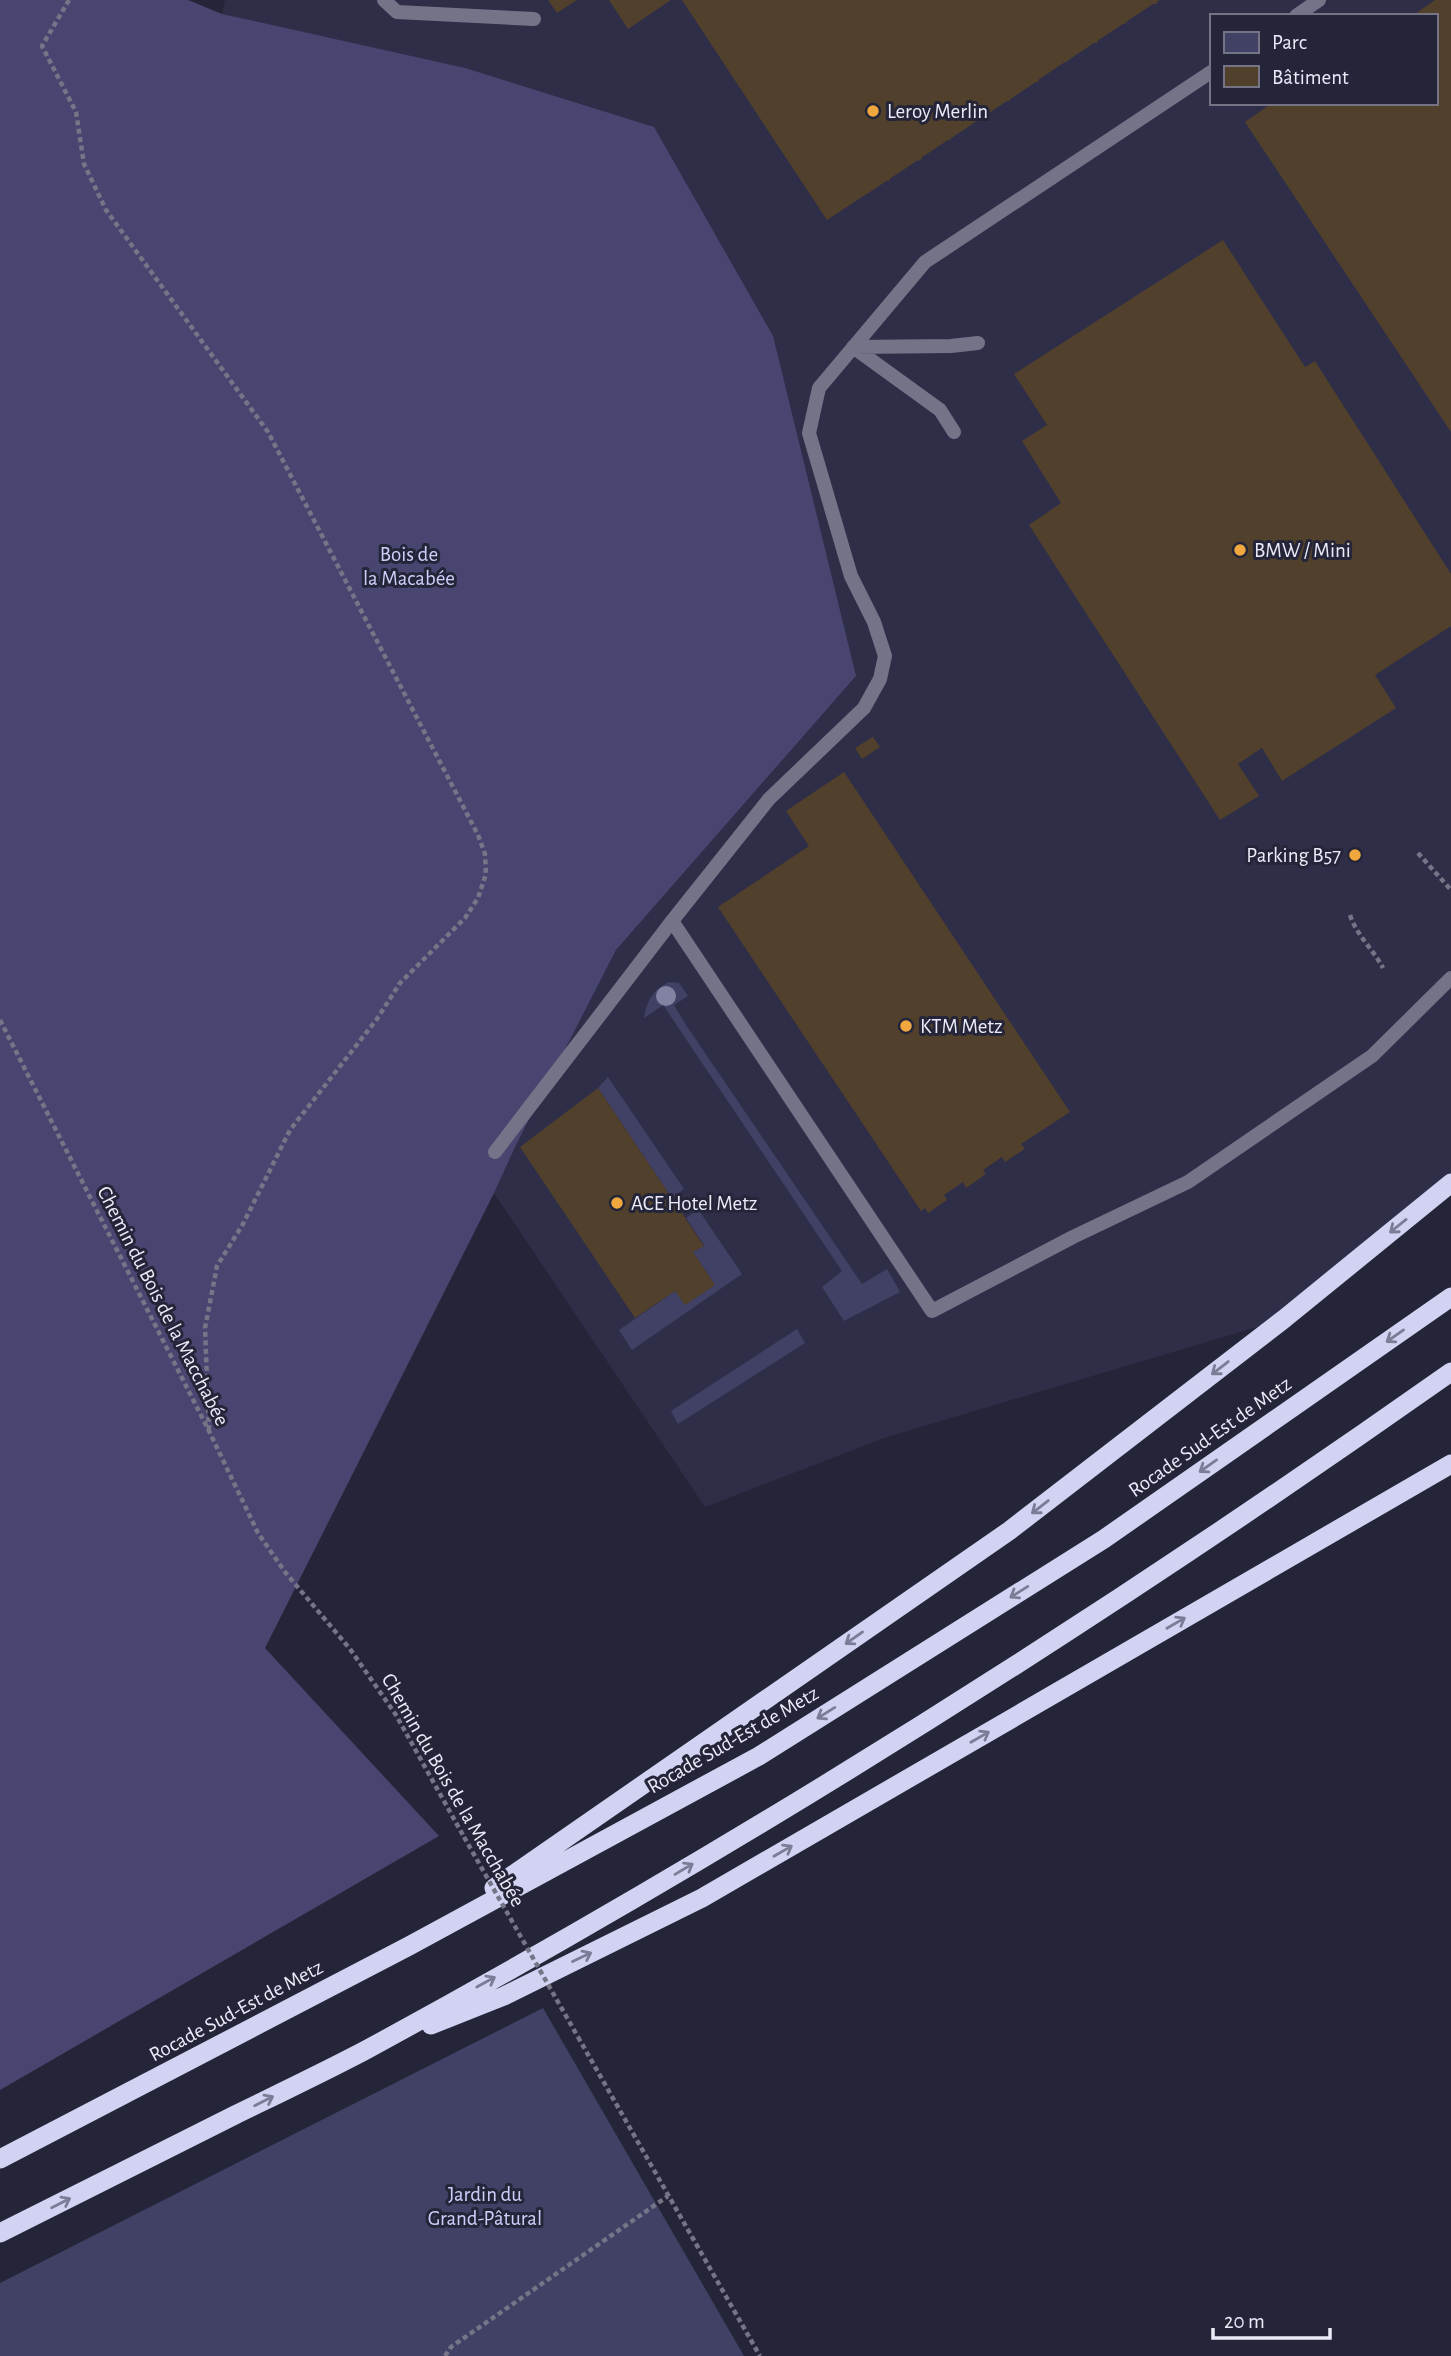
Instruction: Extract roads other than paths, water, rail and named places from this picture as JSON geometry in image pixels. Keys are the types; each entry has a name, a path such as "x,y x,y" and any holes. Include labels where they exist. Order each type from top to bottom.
{"highway":[{"path":"409,1946 1009,1531 1284,1319 1451,1183"},
{"name":"Rocade Sud-Est de Metz","path":"0,2159 409,1946 747,1762 1104,1539 1451,1297"},
{"path":"0,2234 362,2052 609,1913 867,1760 1096,1614 1333,1455 1451,1372"},
{"path":"362,2052 504,1996 702,1898 1451,1464"}],"lane":[{"path":"384,0 397,12 534,19"},
{"path":"1299,14 1320,0"},
{"path":"495,1152 769,799 864,708 880,678 885,656 874,622 851,576 808,433 819,388 925,262 1210,73"},
{"path":"853,347 978,343"},
{"path":"853,347 940,410 954,432"},
{"path":"672,921 933,1311 1073,1237 1188,1182 1372,1056 1451,978"}],"place":[{"name":"Leroy Merlin","path":"873,111"},
{"name":"BMW / Mini","path":"1240,550"},
{"name":"Parking B57","path":"1355,855"},
{"name":"KTM Metz","path":"906,1026"},
{"name":"ACE Hotel Metz","path":"617,1203"}],"park label":[{"name":"Bois de la Macabée","path":"409,566"},
{"name":"Jardin du Grand-Pâtural","path":"485,2206"}]}
